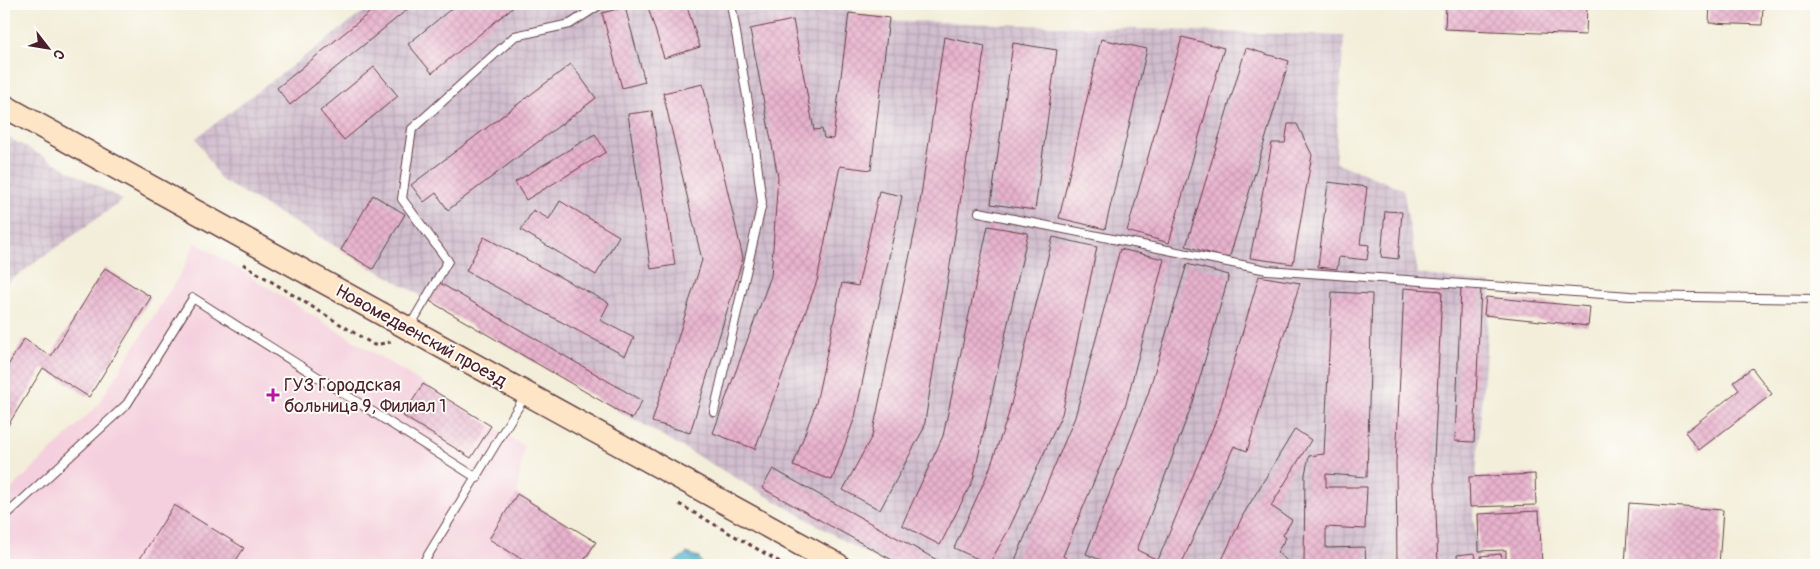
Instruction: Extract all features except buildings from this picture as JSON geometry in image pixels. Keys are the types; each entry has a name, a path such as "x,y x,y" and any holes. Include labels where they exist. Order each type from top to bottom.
{"street":[{"name":"Новомедвенский проезд","path":"4,106 838,565"}],"lane":[{"path":"408,329 448,262 402,199 412,129 515,36 570,24 601,4"},
{"path":"714,412 762,202 753,131 731,4"},
{"path":"978,212 1267,270 1630,296 1816,299"},
{"path":"4,516 127,404 194,298 477,478"},
{"path":"422,565 477,478 526,394"}],"shaded area":[{"path":"374,4 852,4 853,19 1344,36 1335,162 1403,189 1418,274 1491,284 1473,516 1480,565 886,565 221,180 196,138"},
{"path":"4,135 123,200 4,285"},
{"name":"ГУЗ Городская больница 9, Филиал 1","path":"195,242 524,446 517,494 596,542 581,565 4,565 4,496 97,406 184,268"}],"water":[{"path":"687,553 699,557 702,565 670,565"}],"tram line":[{"path":"1812,565 1816,484"}],"place":[{"name":"ГУЗ Городская больница 9, Филиал 1","path":"273,395"}]}
